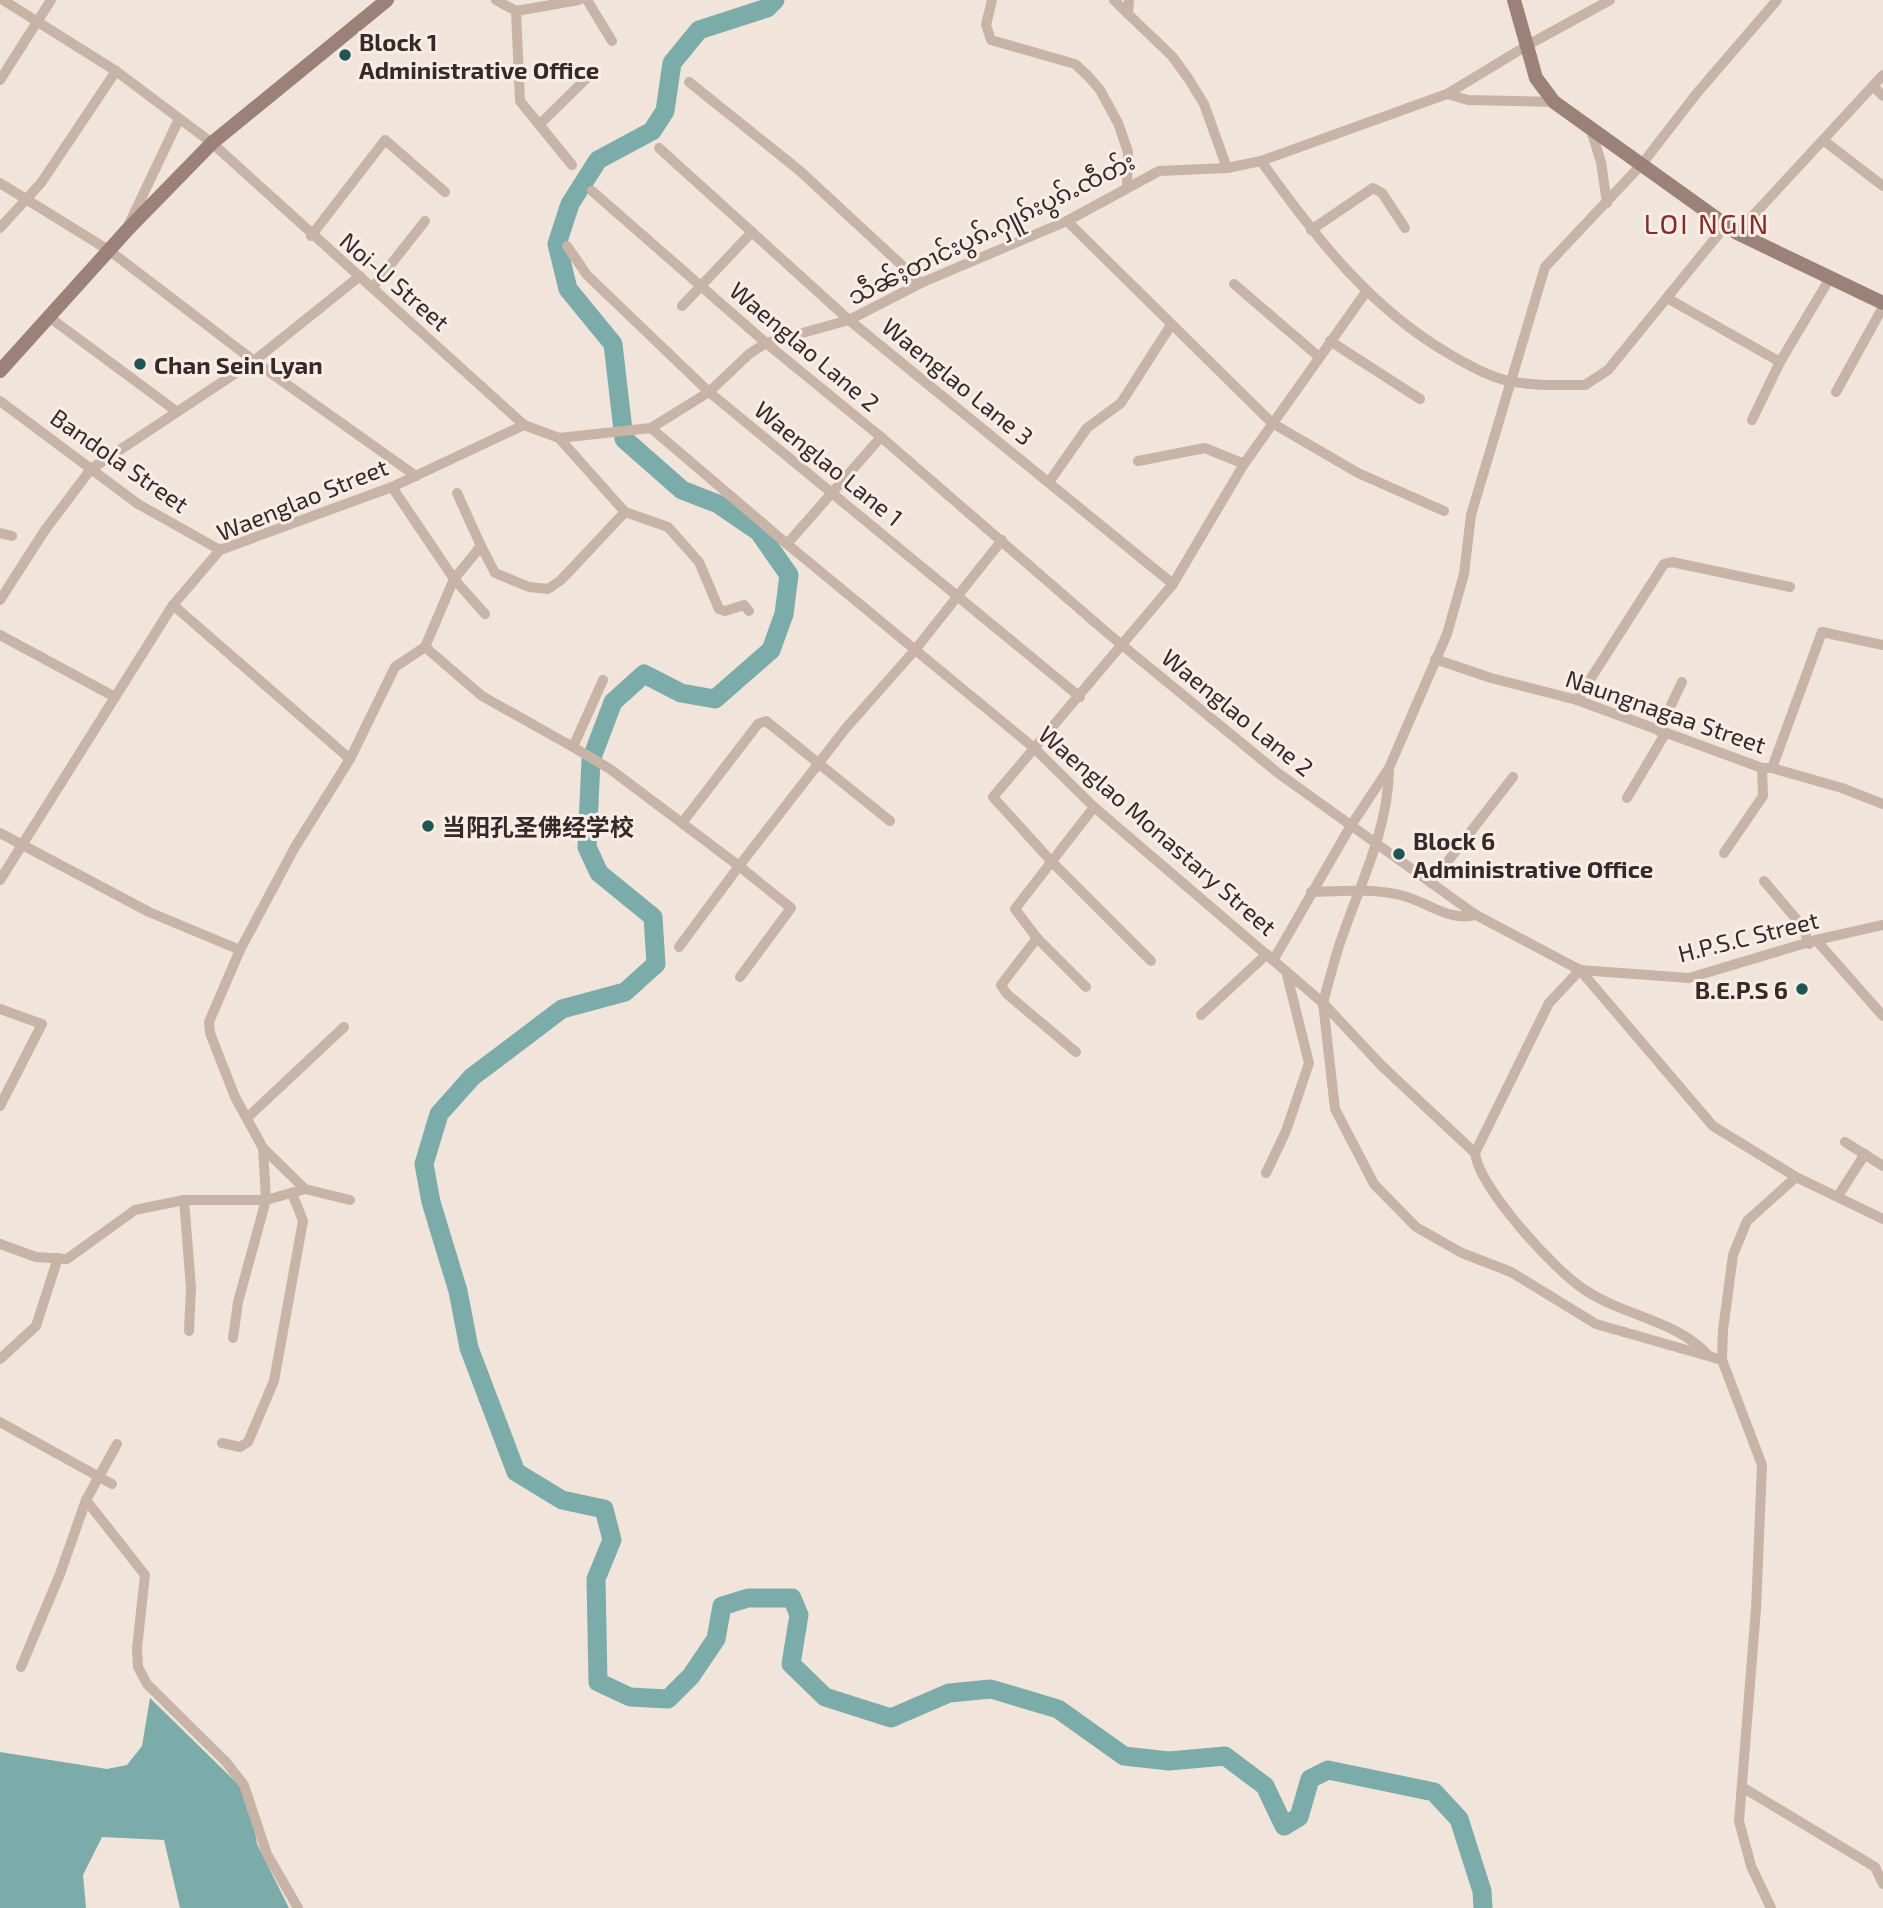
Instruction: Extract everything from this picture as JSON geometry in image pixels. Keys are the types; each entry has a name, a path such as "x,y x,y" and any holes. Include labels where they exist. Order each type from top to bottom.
{"main road":[{"path":"0,371 129,228 212,143 387,0"},
{"path":"1514,0 1536,78 1554,102 1732,229 1883,305"}],"street":[{"name":"Noi-U Street","path":"3,0 116,71 212,143 311,236 373,287 524,425 559,438"},
{"path":"0,80 51,0"},
{"path":"496,0 516,11 579,0"},
{"path":"587,0 612,41"},
{"path":"992,0 986,25 991,40 1074,64 1100,90 1118,123 1128,152 1127,187"},
{"path":"1114,0 1172,56 1188,78 1204,104 1227,168"},
{"path":"1128,14 1129,0"},
{"name":"သဵၼ်ႈတၢင်းပွၵ်ႉႁူၵ်းပွၵ်ႉၸဵတ်း","path":"559,438 652,428 709,392 749,354 766,343 849,320 921,283 1067,221 1159,171 1227,168 1261,161 1447,94 1528,44 1610,0"},
{"name":"Waenglao Monastary Street","path":"652,428 786,544 1033,747 1094,807 1270,957 1389,768 1447,634 1464,574 1471,515 1545,267 1642,164 1697,93 1777,0"},
{"path":"516,11 520,101 572,166"},
{"path":"0,228 41,183 116,71"},
{"path":"539,125 594,71"},
{"path":"1261,161 1311,230 1366,292 1417,335 1473,367 1509,381 1585,385 1608,370 1667,298 1732,229 1823,140 1883,75"},
{"path":"689,82 800,171 921,283"},
{"path":"1873,86 1883,96"},
{"path":"1447,94 1468,100 1554,102"},
{"path":"129,228 155,164 179,119"},
{"path":"1590,127 1601,162 1607,203"},
{"path":"311,236 385,140 445,192"},
{"path":"1823,140 1883,186"},
{"name":"Waenglao Lane 3","path":"659,148 849,320 1173,584"},
{"path":"0,183 110,251 254,361 416,476"},
{"path":"1311,230 1373,188 1382,193 1405,228"},
{"name":"Waenglao Lane 2","path":"592,191 766,343 881,437 1122,645 1279,773 1350,827 1476,915 1580,970 1713,1126 1796,1177 1883,1219"},
{"path":"373,287 425,221"},
{"path":"1067,221 1272,423 1358,473 1444,511"},
{"path":"682,306 752,232"},
{"name":"Waenglao Lane 1","path":"567,246 587,275 709,392 1080,697"},
{"path":"0,600 45,530 91,468 254,361 360,276"},
{"path":"1752,420 1780,362 1830,278"},
{"path":"1234,284 1318,356"},
{"path":"1151,961 1051,861 993,797 1173,584 1244,464 1318,356 1366,292"},
{"path":"1667,298 1780,362"},
{"path":"1836,392 1883,305"},
{"path":"49,317 176,411"},
{"path":"1049,482 1087,428 1121,403 1171,325"},
{"path":"1330,341 1420,400"},
{"name":"Bandola Street","path":"0,401 138,504 220,550"},
{"name":"Waenglao Street","path":"0,880 173,605 220,550 392,487 524,425"},
{"path":"786,544 881,437"},
{"path":"559,438 625,512 668,527 699,562 719,609 725,611 744,605 749,611"},
{"path":"1138,461 1205,449 1244,464"},
{"path":"392,487 454,579 485,614"},
{"path":"457,493 495,573 529,587 548,589 561,580 625,512"},
{"path":"0,533 12,536"},
{"path":"679,947 819,764 915,650 1002,540"},
{"path":"350,1200 305,1189 263,1148 247,1118 210,1033 208,1022 240,950 295,847 350,759 395,667 425,647 454,579 481,546"},
{"path":"1577,700 1664,564 1672,562 1790,587"},
{"path":"173,605 350,759"},
{"path":"1724,853 1763,796 1767,768 1822,632 1883,645"},
{"path":"0,635 115,697"},
{"path":"425,647 482,696 610,769 791,908 740,977"},
{"name":"Naungnagaa Street","path":"1435,659 1491,678 1577,700 1662,733 1767,768 1842,788 1883,804"},
{"path":"573,747 603,680"},
{"path":"1628,799 1662,733 1682,682"},
{"path":"682,824 758,724 766,721 773,723 890,821"},
{"path":"1389,768 1389,790 1376,845 1339,946 1323,1003 1335,1109 1374,1184 1416,1227 1462,1254 1511,1272 1596,1324 1722,1360"},
{"path":"1431,883 1513,777"},
{"path":"1086,987 1037,938 1015,909 1094,807"},
{"path":"0,833 149,912 240,950"},
{"path":"1764,881 1803,927 1812,942 1883,1016"},
{"path":"1311,891 1360,891 1404,896 1448,914 1466,918 1476,915"},
{"name":"H.P.S.C Street","path":"1580,970 1689,978 1812,942 1883,925"},
{"path":"1037,938 1001,985 1007,994 1076,1052"},
{"path":"1201,1015 1270,957 1323,1003 1382,1066 1475,1153"},
{"path":"1580,970 1549,1003 1475,1153 1476,1163 1493,1196 1584,1290 1693,1338 1710,1357"},
{"path":"1266,1173 1286,1131 1309,1063 1286,971"},
{"path":"0,1009 42,1024 0,1106"},
{"path":"247,1118 344,1027"},
{"path":"1845,1142 1883,1166"},
{"path":"233,1338 238,1302 266,1200 263,1148"},
{"path":"1838,1196 1865,1154"},
{"path":"1771,1908 1751,1866 1739,1821 1756,1609 1762,1465 1722,1360 1733,1255 1747,1222 1796,1177"},
{"path":"0,1244 36,1257 67,1259 135,1210 184,1200 266,1200 305,1189"},
{"path":"222,1443 240,1447 248,1442 274,1381 303,1221 292,1193"},
{"path":"184,1200 191,1288 189,1331"},
{"path":"0,1359 36,1326 58,1258"},
{"path":"0,1422 112,1484"},
{"path":"21,1667 60,1574 86,1500 117,1444"},
{"path":"86,1500 145,1576 136,1648 138,1667 147,1684 226,1762 244,1785 268,1854 298,1908"},
{"path":"1742,1787 1879,1865 1883,1884"}],"water":[{"path":"150,1698 243,1789 250,1802 257,1844 289,1908 180,1908 164,1840 102,1837 83,1875 86,1908 0,1908 0,1752 107,1769 127,1765 142,1746"}],"waterway":[{"path":"775,0 767,8 699,30 672,63 665,111 652,131 598,160 570,204 557,244 568,289 613,344 624,439 682,490 718,504 759,532 789,575 784,614 771,650 715,699 681,693 644,674 613,702 591,760 587,847 599,873 653,917 656,964 625,992 562,1009 472,1077 439,1114 424,1164 431,1202 458,1291 469,1348 516,1472 562,1500 604,1509 612,1540 596,1579 598,1682 630,1697 668,1699 691,1676 716,1639 722,1606 748,1598 792,1598 799,1615 791,1664 825,1697 891,1718 949,1693 991,1689 1058,1709 1124,1756 1169,1761 1225,1756 1265,1786 1284,1826 1299,1817 1310,1779 1328,1770 1434,1792 1459,1819 1482,1891 1483,1908"}],"place":[{"name":"Block 1 Administrative Office","path":"345,55"},
{"name":"Chan Sein Lyan","path":"140,364"},
{"name":"当阳孔圣佛经学校","path":"428,826"},
{"name":"Block 6 Administrative Office","path":"1399,854"},
{"name":"B.E.P.S 6","path":"1802,989"}],"district":[{"name":"LOI NGIN","path":"1707,223"}]}
